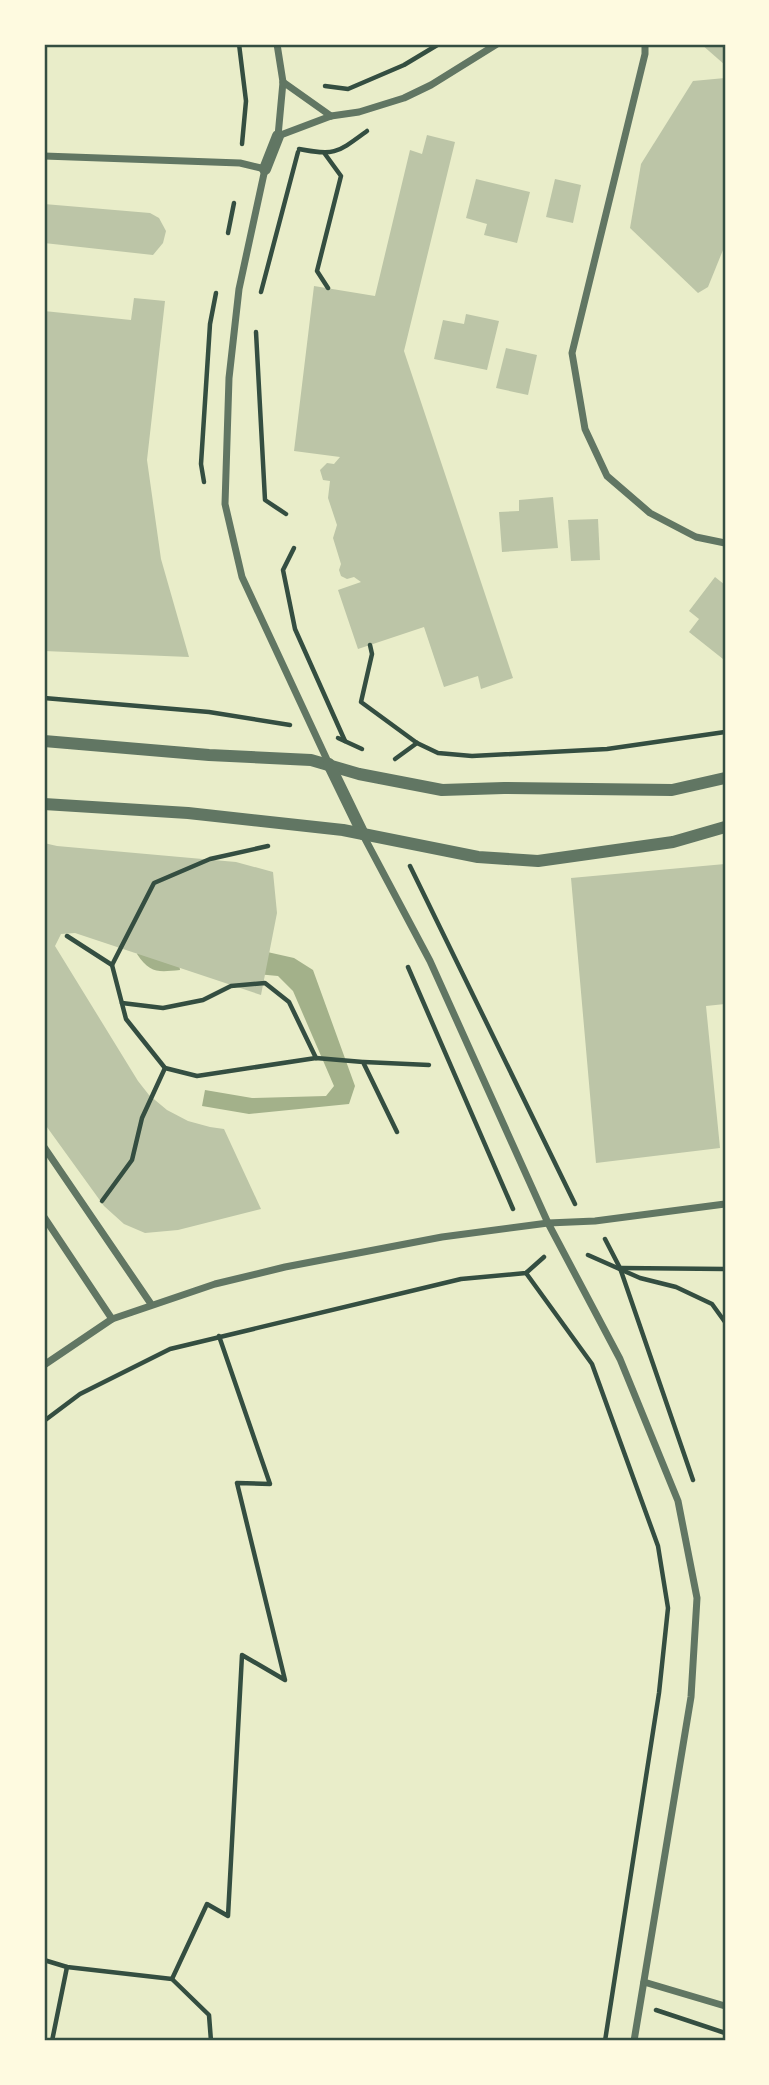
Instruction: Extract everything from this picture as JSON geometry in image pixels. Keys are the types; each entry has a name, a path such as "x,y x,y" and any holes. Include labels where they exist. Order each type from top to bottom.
{"street":[{"path":"277,44 284,82 276,141 265,169 239,289 229,378 225,503 242,577 363,834 430,961 548,1223 620,1359 678,1501 697,1598 691,1698 634,2041"},
{"path":"276,141 331,116 359,112 404,98 431,85 497,44"},
{"path":"645,44 645,54 572,353 585,429 607,476 650,513 696,537 725,543"},
{"path":"284,82 331,116"},
{"path":"44,156 240,163 265,169"},
{"path":"44,741 209,755 311,760 359,774 442,790 671,790 725,778"},
{"path":"44,804 188,813 363,834 478,857 538,861 673,842 725,827"},
{"path":"44,1147 151,1304"},
{"path":"44,1364 112,1319 215,1284 285,1267 442,1237 548,1223 595,1221 725,1203"},
{"path":"44,1217 112,1319"},
{"path":"644,1982 725,2006"}],"path":[{"path":"239,44 246,101 240,163"},
{"path":"314,85 348,89 404,65 439,44"},
{"path":"276,141 325,154 341,150 370,129"},
{"path":"258,303 299,149"},
{"path":"325,154 341,176 317,271 328,288"},
{"path":"256,329 265,500 286,514"},
{"path":"294,548 283,570 295,629 345,741"},
{"path":"370,645 372,653 361,702 417,743 438,752 472,756 607,750 725,732"},
{"path":"44,698 209,712 313,728 367,752"},
{"path":"389,762 417,743"},
{"path":"405,856 576,1205"},
{"path":"67,936 112,965 126,1019 165,1068 197,1076 316,1058 429,1065"},
{"path":"407,963 513,1209"},
{"path":"122,1003 163,1008 203,1000 231,986 265,983 289,1002 316,1058"},
{"path":"363,1062 397,1132"},
{"path":"100,1204 131,1160 142,1118 165,1068"},
{"path":"725,1269 620,1268 640,1278 676,1287 712,1304 725,1321"},
{"path":"44,1422 80,1394 170,1349 461,1279 526,1273 592,1364 658,1546 668,1608 659,1693 605,2041"},
{"path":"172,1979 207,1904 228,1916 242,1654 285,1680 237,1483 270,1484 219,1336"},
{"path":"44,1960 67,1967 172,1979 209,2015 211,2041"},
{"path":"52,2041 67,1967"},
{"path":"639,2007 725,2032"}],"shaded area":[{"path":"175,937 180,970 156,970 146,965 137,954 141,941"},
{"path":"245,947 294,958 313,970 355,1086 349,1104 249,1114 202,1106 205,1090 252,1098 326,1096 334,1086 293,991 278,976 188,968"}],"building":[{"path":"701,44 725,44 725,65"},
{"path":"725,78 725,245 708,287 698,293 630,228 641,164 693,81"},
{"path":"427,135 455,142 404,351 513,678 481,689 478,676 444,687 424,627 358,649 338,590 361,582 354,577 347,579 341,576 341,564 333,538 337,525 328,498 330,481 323,480 320,470 327,463 334,464 340,457 294,451 314,286 375,296 410,150 422,154"},
{"path":"476,179 530,192 517,243 484,235 487,224 466,218"},
{"path":"555,179 581,185 573,223 546,217"},
{"path":"44,204 150,213 159,218 166,231 163,243 153,255 44,243"},
{"path":"134,298 165,301 147,460 161,559 189,657 44,651 44,311 131,320"},
{"path":"466,314 499,321 487,370 434,359 443,320 464,324"},
{"path":"506,348 537,355 528,395 496,388"},
{"path":"553,497 558,548 502,552 499,512 519,511 519,500"},
{"path":"598,519 600,560 571,561 568,520"},
{"path":"715,577 725,585 723,659 689,632 699,619 689,611"},
{"path":"44,843 236,862 273,872 277,913 261,995 75,933 61,934 55,946 149,1095 167,1110 188,1121 224,1129 261,1209 178,1230 145,1233 124,1224 104,1206 44,1123"},
{"path":"725,864 725,1004 706,1006 720,1148 596,1163 571,878"}]}
